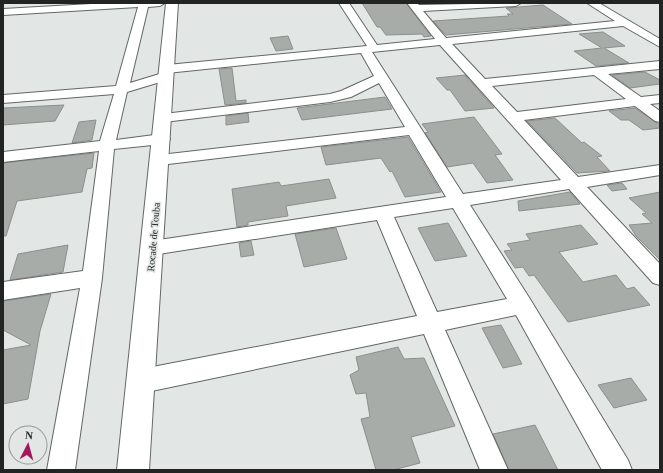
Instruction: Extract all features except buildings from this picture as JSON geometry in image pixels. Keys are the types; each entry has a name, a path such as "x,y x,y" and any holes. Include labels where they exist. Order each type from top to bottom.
{"main road":[{"name":"Rocade de Touba","path":"133,470 142,382 172,3"}],"street":[{"path":"3,12 72,6 160,3"},
{"path":"344,3 359,41 522,304 618,470"},
{"path":"414,5 516,3"},
{"path":"595,5 611,3"},
{"path":"61,470 92,278 107,145 123,89 144,4"},
{"path":"414,5 443,41 660,277"},
{"path":"595,5 660,44"},
{"path":"3,99 123,89 166,72 318,54 359,41 443,41 626,23"},
{"path":"642,33 654,29"},
{"path":"318,54 359,41"},
{"path":"481,83 660,65"},
{"path":"597,71 660,118"},
{"path":"164,118 330,98 346,94 381,78"},
{"path":"512,117 660,99"},
{"path":"3,157 107,145 161,149 414,130"},
{"path":"152,248 660,170"},
{"path":"383,212 494,470"},
{"path":"3,291 92,278"},
{"path":"142,382 522,304"}]}
